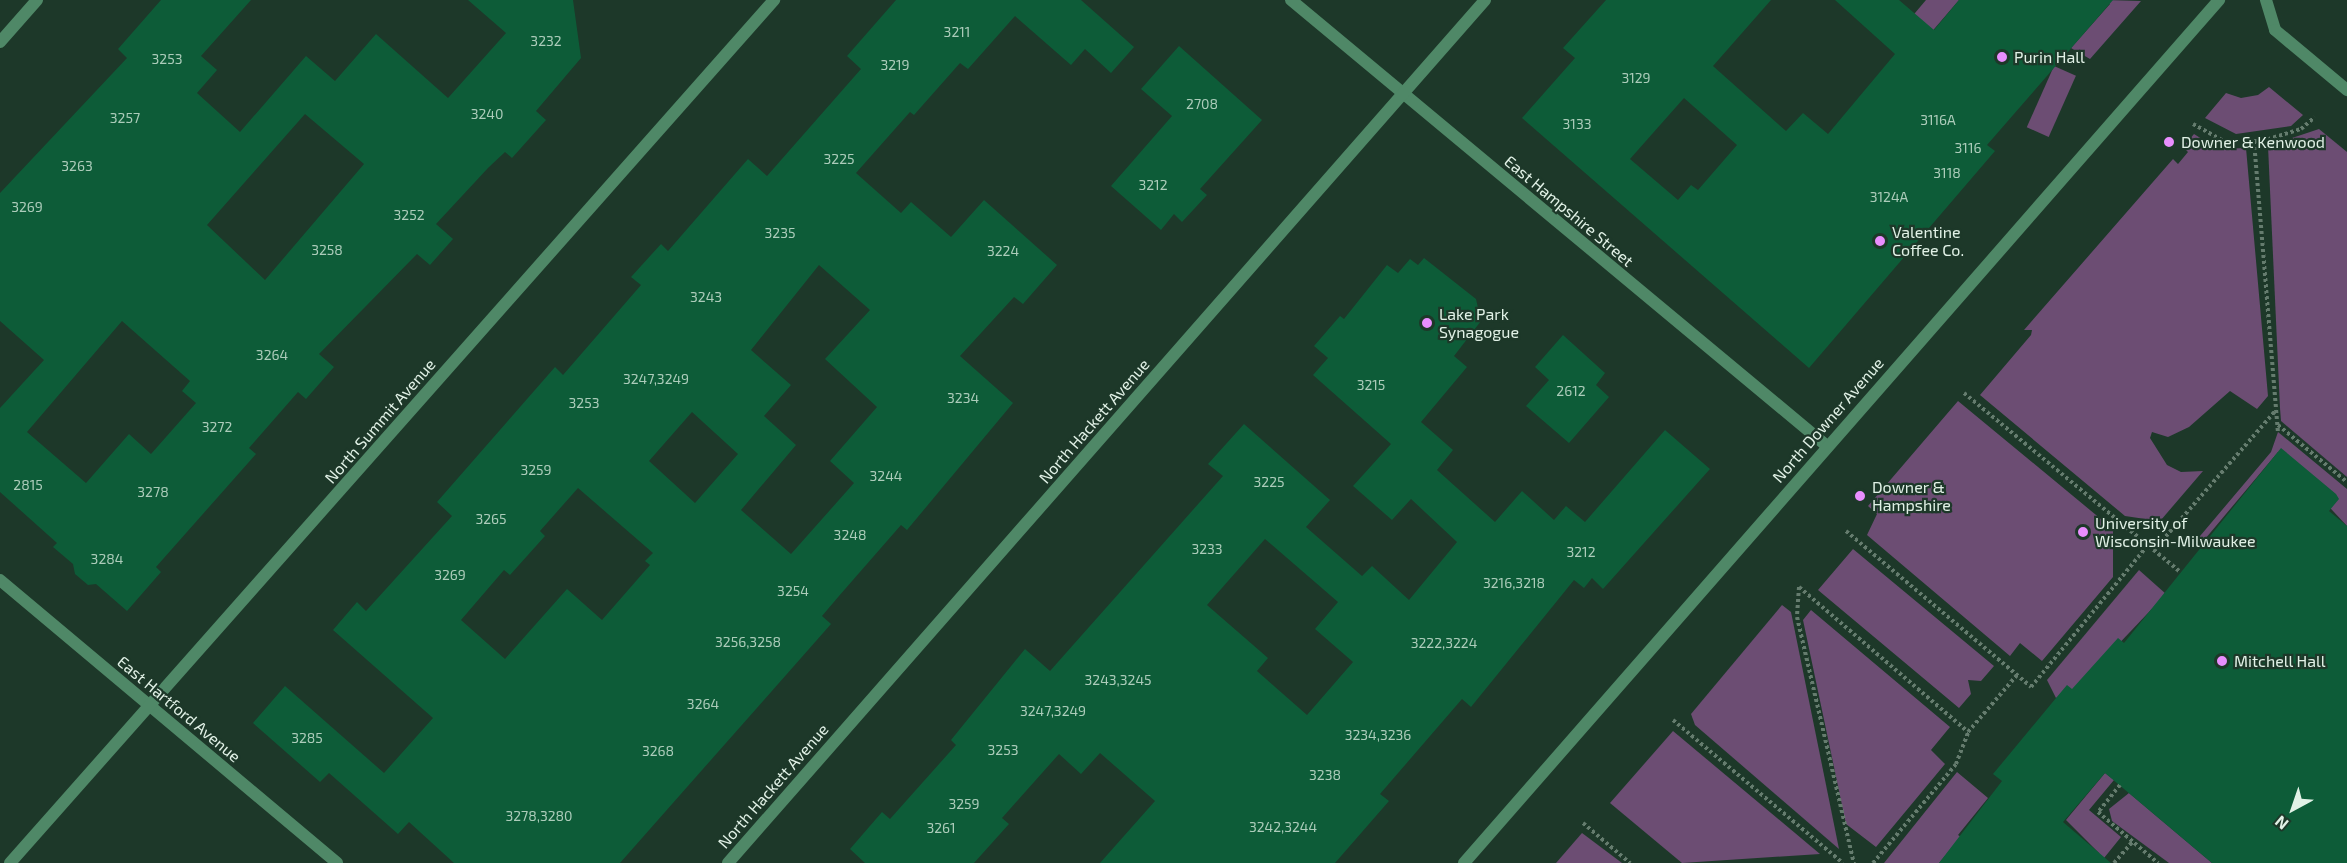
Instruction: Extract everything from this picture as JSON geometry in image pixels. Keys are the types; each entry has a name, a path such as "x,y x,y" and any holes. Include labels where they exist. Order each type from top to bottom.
{"street":[{"path":"0,42 37,0"},
{"name":"North Summit Avenue","path":"10,863 774,0"},
{"name":"East Hampshire Street","path":"1291,0 1402,95 1827,446"},
{"name":"North Hackett Avenue","path":"728,863 1485,0"},
{"name":"North Downer Avenue","path":"1464,863 2219,0"},
{"path":"2266,0 2274,30 2347,90"},
{"name":"East Hartford Avenue","path":"0,580 337,863"}],"path":[{"path":"2193,124 2224,141 2254,141 2301,129 2315,117"},
{"path":"2254,141 2278,432"},
{"path":"1964,393 2179,571"},
{"path":"2154,550 2276,410"},
{"path":"2278,425 2347,482"},
{"path":"1846,531 2031,687 2148,545"},
{"path":"1854,863 1797,617 1799,587 1968,732"},
{"path":"1873,863 1956,764 1968,732 2017,675"},
{"path":"1673,720 1843,863"},
{"path":"2120,785 2098,812 2158,863"},
{"path":"1583,824 1630,863"},
{"path":"2114,863 2133,841"}],"shaded area":[{"path":"1926,0 1959,0 1923,42 1904,26"},
{"path":"2105,0 2141,1 2090,59 2071,48 2110,4"},
{"path":"2054,66 2076,76 2049,137 2027,127"},
{"path":"2269,87 2303,115 2291,126 2236,134 2205,118 2226,93 2241,98 2258,95"},
{"path":"2319,129 2347,152 2347,477 2281,421 2268,146"},
{"path":"2194,134 2218,149 2246,148 2268,396 2257,409 2230,391 2189,427 2168,437 2152,432 2150,438 2167,465 2181,472 2203,471 2161,520 2152,520 2125,516 1980,395 2031,335 2032,330 2024,330 2173,159 2178,164 2188,152 2183,147"},
{"path":"1958,401 2113,529 2113,577 2042,661 2020,643 2010,656 1867,535 1877,514 1868,506"},
{"path":"2278,432 2347,489 2347,526 2278,452 2200,545 2195,542 2271,452"},
{"path":"1853,549 1994,666 1981,681 1968,680 1971,694 1959,708 1818,590"},
{"path":"2139,570 2166,594 2074,691 2056,698 2047,680"},
{"path":"1782,605 1791,612 1839,849 1695,725 1691,714"},
{"path":"1811,610 1950,727 1931,750 1945,764 1876,847 1846,824 1803,620"},
{"path":"1673,731 1820,854 1682,863 1610,803"},
{"path":"1957,772 1988,798 1958,835 1961,837 1939,863 1884,863"},
{"path":"2105,773 2114,780 2089,810 2121,837 2100,863 2099,853 2066,820"},
{"path":"2129,793 2212,863 2169,863 2112,821 2109,809"},
{"path":"1582,833 1622,863 1556,863"}],"building":[{"path":"161,0 251,0 201,56 217,70 197,93 240,132 306,56 335,81 376,34 448,98 506,33 468,0 573,0 581,58 536,111 546,120 512,158 505,152 488,168 436,224 453,239 430,265 417,254 319,354 334,367 306,399 298,392 249,448 256,454 156,567 161,572 127,611 96,584 88,585 75,574 73,564 53,547 57,543 0,492 0,408 44,360 0,321 0,193 127,58 118,49","holes":["305,114 364,164 265,280 207,225","122,321 190,381 182,391 196,403 151,454 129,434 86,483 27,432"]},
{"path":"896,0 1081,0 1134,47 1111,73 1085,49 1071,65 1015,16 968,69 960,63 914,115 910,112 856,173 901,213 911,202 951,237 984,200 1057,265 1023,304 1014,297 960,356 1013,403 907,530 901,525 839,596 822,616 831,624 620,863 454,863 409,822 398,834 329,773 320,782 253,723 285,686 384,773 433,718 333,630 357,602 366,611 452,516 437,502 555,367 563,375 641,285 631,277 661,244 668,251 748,159 767,176 861,69 847,56","holes":["819,265 870,310 825,359 877,407 830,461 854,483 791,554 741,510 796,445 764,416 791,385 751,350","692,412 738,454 695,503 649,461","578,488 653,553 645,561 650,565 602,620 567,589 505,659 461,620 504,570 510,575 545,536 540,531"]},
{"path":"1606,0 1771,0 1713,66 1786,131 1803,113 1828,134 1895,54 1835,0 1899,0 1934,30 1959,0 2113,0 1987,145 1995,151 1809,368 1522,118 1575,58 1563,48","holes":["1684,98 1737,145 1698,190 1691,185 1678,200 1630,159"]},
{"path":"1179,46 1262,120 1200,189 1207,195 1182,222 1174,214 1161,230 1111,186 1172,116 1141,89"},
{"path":"1424,258 1476,299 1481,321 1454,356 1467,367 1421,422 1453,450 1437,470 1495,522 1522,491 1554,520 1566,506 1585,522 1665,430 1710,469 1603,589 1592,578 1584,588 1574,580 1471,707 1462,699 1380,794 1389,801 1335,863 1100,863 1155,801 1100,753 1081,774 1059,754 1002,818 1009,824 974,863 865,863 850,849 882,812 890,819 956,745 951,740 1025,649 1050,671 1223,476 1208,464 1244,424 1330,500 1306,527 1362,576 1372,566 1409,600 1457,542 1411,499 1392,520 1353,486 1391,444 1313,375 1328,358 1314,346 1340,316 1344,319 1387,265 1398,273 1410,259 1418,265","holes":["1265,539 1338,602 1315,629 1353,662 1307,715 1257,671 1268,658 1207,605"]},
{"path":"1563,335 1605,373 1596,385 1609,397 1569,443 1526,406 1549,380 1535,367"},
{"name":"Mitchell Hall","path":"2281,448 2336,494 2339,499 2329,511 2347,526 2347,863 2212,863 2105,773 2063,822 2111,863 1939,863 2002,781 1993,774 2067,685 2072,689 2118,638 2124,643"}],"place":[{"name":"Purin Hall","path":"2002,57"},
{"name":"Downer & Kenwood","path":"2169,142"},
{"name":"Valentine Coffee Co.","path":"1880,241"},
{"name":"Lake Park Synagogue","path":"1427,323"},
{"name":"Downer & Hampshire","path":"1860,496"},
{"name":"University of Wisconsin-Milwaukee","path":"2083,532"},
{"name":"Mitchell Hall","path":"2222,661"}]}
